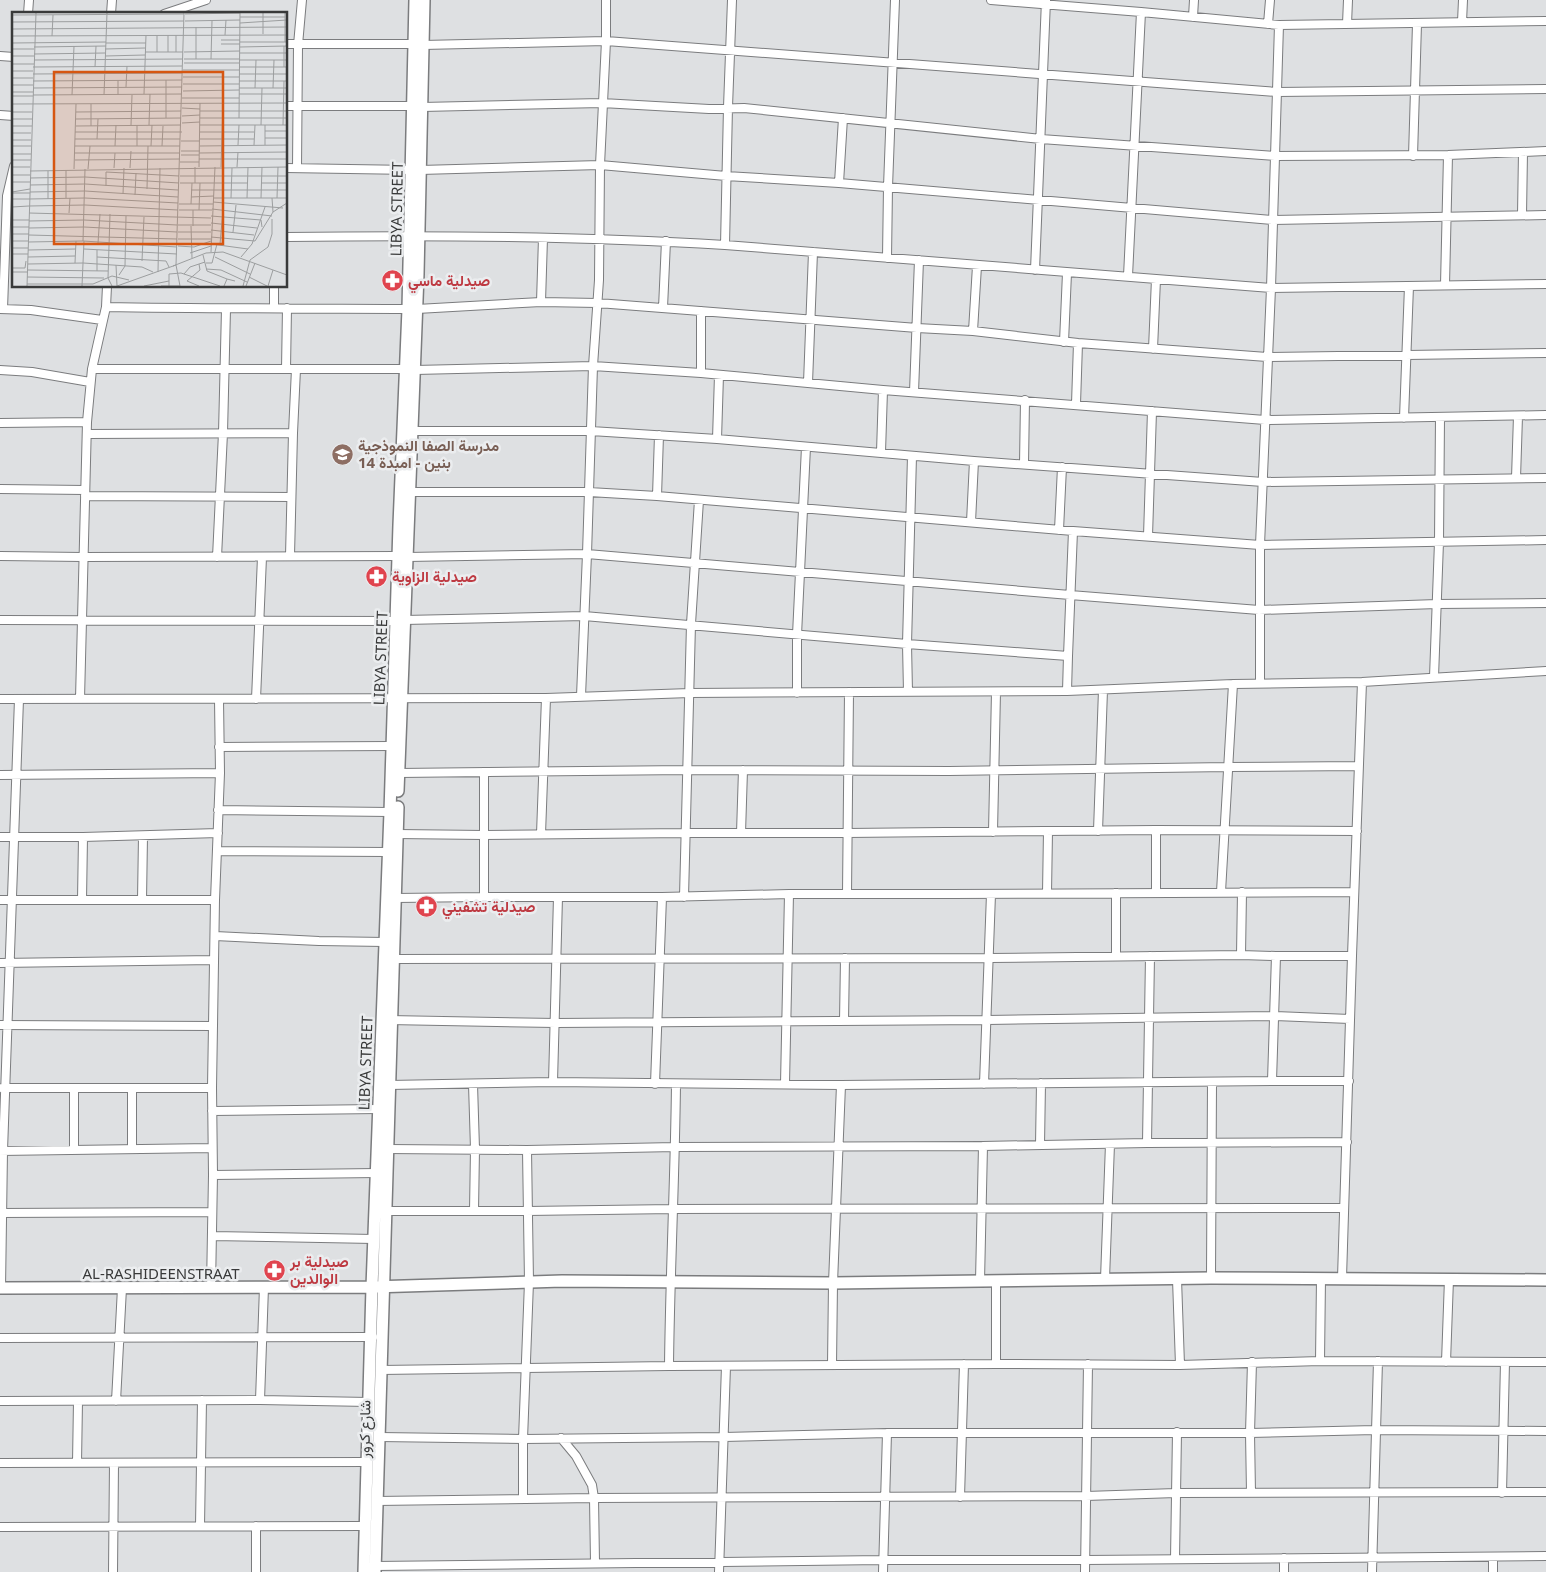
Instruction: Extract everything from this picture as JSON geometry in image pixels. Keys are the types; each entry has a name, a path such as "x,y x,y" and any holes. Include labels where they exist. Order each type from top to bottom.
{"main road":[{"name":"LIBYA STREET","path":"403,557 410,492 410,370 418,45 415,0"},
{"name":"LIBYA STREET","path":"418,45 424,0"},
{"name":"LIBYA STREET","path":"386,1020 393,960 399,773 400,620 409,439"},
{"name":"LIBYA STREET","path":"377,1287 374,1238 378,1109 385,1065 385,942 391,746 398,698"},
{"name":"LIBYA STREET","path":"377,1287 386,1211 389,1084 385,1065"},
{"name":"AL-RASHIDEENSTRAAT","path":"1,1288 377,1287 528,1282 833,1282 1211,1278 1546,1280"},
{"name":"شارع كرور","path":"375,1569 382,1337 377,1287"},
{"name":"شارع كرور","path":"364,1572 370,1337 377,1287"}],"street":[{"path":"170,12 206,0"},
{"path":"297,168 298,44 302,0"},
{"path":"580,696 592,431 593,366 598,303 600,165 606,0"},
{"path":"725,245 732,0"},
{"path":"887,258 895,0"},
{"path":"990,0 1046,2 1280,25 1546,21"},
{"path":"1193,17 1194,0"},
{"path":"1268,24 1270,0"},
{"path":"1348,0 1348,24"},
{"path":"1462,0 1462,22"},
{"path":"1035,270 1046,2"},
{"path":"1128,276 1141,12"},
{"path":"1413,156 1417,24"},
{"path":"1260,683 1260,545 1280,25"},
{"path":"288,44 418,45 606,41 1277,92 1546,89"},
{"path":"288,106 602,103 709,109 744,108 1041,139 1275,156 1413,156 1546,151"},
{"path":"838,183 843,118"},
{"path":"1522,215 1523,152"},
{"path":"1445,285 1448,155"},
{"path":"288,168 416,170 600,165 888,187 1273,220 1546,215"},
{"path":"0,184 11,185 7,196 2,248 1,309 32,310 102,320"},
{"path":"288,237 414,235 725,245 1271,288 1546,284"},
{"path":"542,302 543,238"},
{"path":"663,308 666,242"},
{"path":"808,383 813,252"},
{"path":"914,392 919,260"},
{"path":"973,331 977,266"},
{"path":"1064,342 1067,273"},
{"path":"1153,349 1156,279"},
{"path":"1404,418 1409,286"},
{"path":"80,699 87,422 90,382 106,307 107,288"},
{"path":"274,288 274,308"},
{"path":"106,307 413,309 542,302 598,303 973,331 1078,344 1268,358 1546,352"},
{"path":"286,308 286,369"},
{"path":"216,558 223,433 226,309"},
{"path":"701,311 701,374"},
{"path":"1076,404 1078,344"},
{"path":"92,369 410,370 593,366 1265,420 1546,415"},
{"path":"290,556 296,369"},
{"path":"0,370 32,372 90,382"},
{"path":"718,439 719,375"},
{"path":"881,452 883,390"},
{"path":"1024,464 1025,400"},
{"path":"1148,536 1152,411"},
{"path":"1516,478 1518,416"},
{"path":"1434,677 1439,542 1440,417"},
{"path":"0,423 87,422"},
{"path":"409,439 592,431 718,439 974,461 1263,482 1546,478"},
{"path":"87,434 293,432"},
{"path":"657,496 659,435"},
{"path":"797,693 797,635 806,446"},
{"path":"908,692 907,644 912,456"},
{"path":"971,522 974,461"},
{"path":"1059,530 1062,467"},
{"path":"0,489 85,493 291,497"},
{"path":"410,492 589,492 657,496 1260,545 1546,540"},
{"path":"684,897 691,624 699,500"},
{"path":"1067,691 1073,531"},
{"path":"0,556 216,558 587,554 1259,610 1437,604 1546,603"},
{"path":"256,699 262,557"},
{"path":"0,620 260,621 584,616 1068,656"},
{"path":"0,699 546,698 690,693 1067,691 1260,683 1362,682 1546,671"},
{"path":"1342,1278 1362,682"},
{"path":"1221,892 1233,684"},
{"path":"1098,831 1103,690"},
{"path":"847,894 848,692"},
{"path":"993,832 996,692"},
{"path":"541,834 546,698"},
{"path":"1,1288 4,1024 12,900 19,699"},
{"path":"211,1287 215,900 220,773 219,700"},
{"path":"219,747 391,746"},
{"path":"399,773 1358,766"},
{"path":"741,833 743,770"},
{"path":"484,772 484,897"},
{"path":"0,775 220,773"},
{"path":"218,810 390,812"},
{"path":"397,834 1156,830 1357,831"},
{"path":"1156,830 1156,893"},
{"path":"1047,893 1048,831"},
{"path":"0,837 143,836 218,833"},
{"path":"142,900 143,836"},
{"path":"82,900 83,837"},
{"path":"217,851 388,852"},
{"path":"1241,955 1242,892"},
{"path":"395,898 684,897 789,894 1354,892"},
{"path":"784,1084 789,894"},
{"path":"984,1084 988,1020 991,894"},
{"path":"1116,894 1116,956"},
{"path":"553,1082 558,897"},
{"path":"655,1084 662,897"},
{"path":"0,900 215,900"},
{"path":"215,936 385,942"},
{"path":"1147,1143 1150,956"},
{"path":"1272,1081 1276,956"},
{"path":"393,960 1352,956"},
{"path":"844,1021 845,958"},
{"path":"0,963 214,960"},
{"path":"386,1020 556,1023 1275,1016 1350,1018"},
{"path":"4,1024 213,1026"},
{"path":"389,1084 553,1082 655,1084 984,1084 1348,1082"},
{"path":"1211,1278 1212,1082"},
{"path":"1040,1145 1041,1083"},
{"path":"474,1084 474,1211"},
{"path":"669,1366 670,1282 676,1147 676,1084"},
{"path":"832,1365 833,1282 841,1084"},
{"path":"3,1088 212,1088"},
{"path":"74,1088 74,1150"},
{"path":"132,1088 132,1149"},
{"path":"212,1111 378,1109"},
{"path":"387,1149 527,1150 676,1147 1347,1142"},
{"path":"1105,1279 1110,1144"},
{"path":"980,1281 983,1146"},
{"path":"2,1151 212,1148"},
{"path":"523,1498 528,1282 527,1150"},
{"path":"213,1175 376,1173"},
{"path":"386,1211 1344,1208"},
{"path":"1,1212 211,1212"},
{"path":"212,1236 374,1238"},
{"path":"1320,1361 1321,1278"},
{"path":"1177,1279 1180,1364"},
{"path":"1446,1362 1449,1279"},
{"path":"996,1281 996,1364"},
{"path":"260,1400 264,1287"},
{"path":"116,1400 122,1288"},
{"path":"0,1338 382,1337"},
{"path":"380,1370 526,1367 1180,1364 1320,1361 1546,1362"},
{"path":"1372,1572 1378,1361"},
{"path":"1251,1493 1252,1362"},
{"path":"1502,1493 1505,1362"},
{"path":"960,1497 964,1364"},
{"path":"1085,1572 1088,1364"},
{"path":"719,1572 726,1366"},
{"path":"200,1526 202,1400"},
{"path":"0,1401 260,1400 369,1402"},
{"path":"77,1464 78,1401"},
{"path":"378,1438 523,1439 887,1433 1250,1433 1375,1430 1546,1431"},
{"path":"1175,1559 1177,1432"},
{"path":"883,1572 887,1433"},
{"path":"561,1438 584,1468 592,1485 595,1562"},
{"path":"0,1464 368,1462"},
{"path":"114,1463 114,1572"},
{"path":"376,1501 523,1498 960,1497 1176,1493 1546,1492"},
{"path":"256,1526 256,1572"},
{"path":"0,1527 365,1526"},
{"path":"375,1569 520,1568 595,1562 1546,1556"},
{"path":"1493,1557 1493,1572"},
{"path":"1284,1558 1284,1572"}],"place":[{"name":"صيدلية ماسي","path":"392,280"},
{"name":"مدرسة الصفا النموذجية بنين - امبدة 14","path":"342,454"},
{"name":"صيدلية الزاوية","path":"376,576"},
{"name":"صيدلية تشفيني","path":"426,906"},
{"name":"صيدلية بر الوالدين","path":"274,1270"}]}
